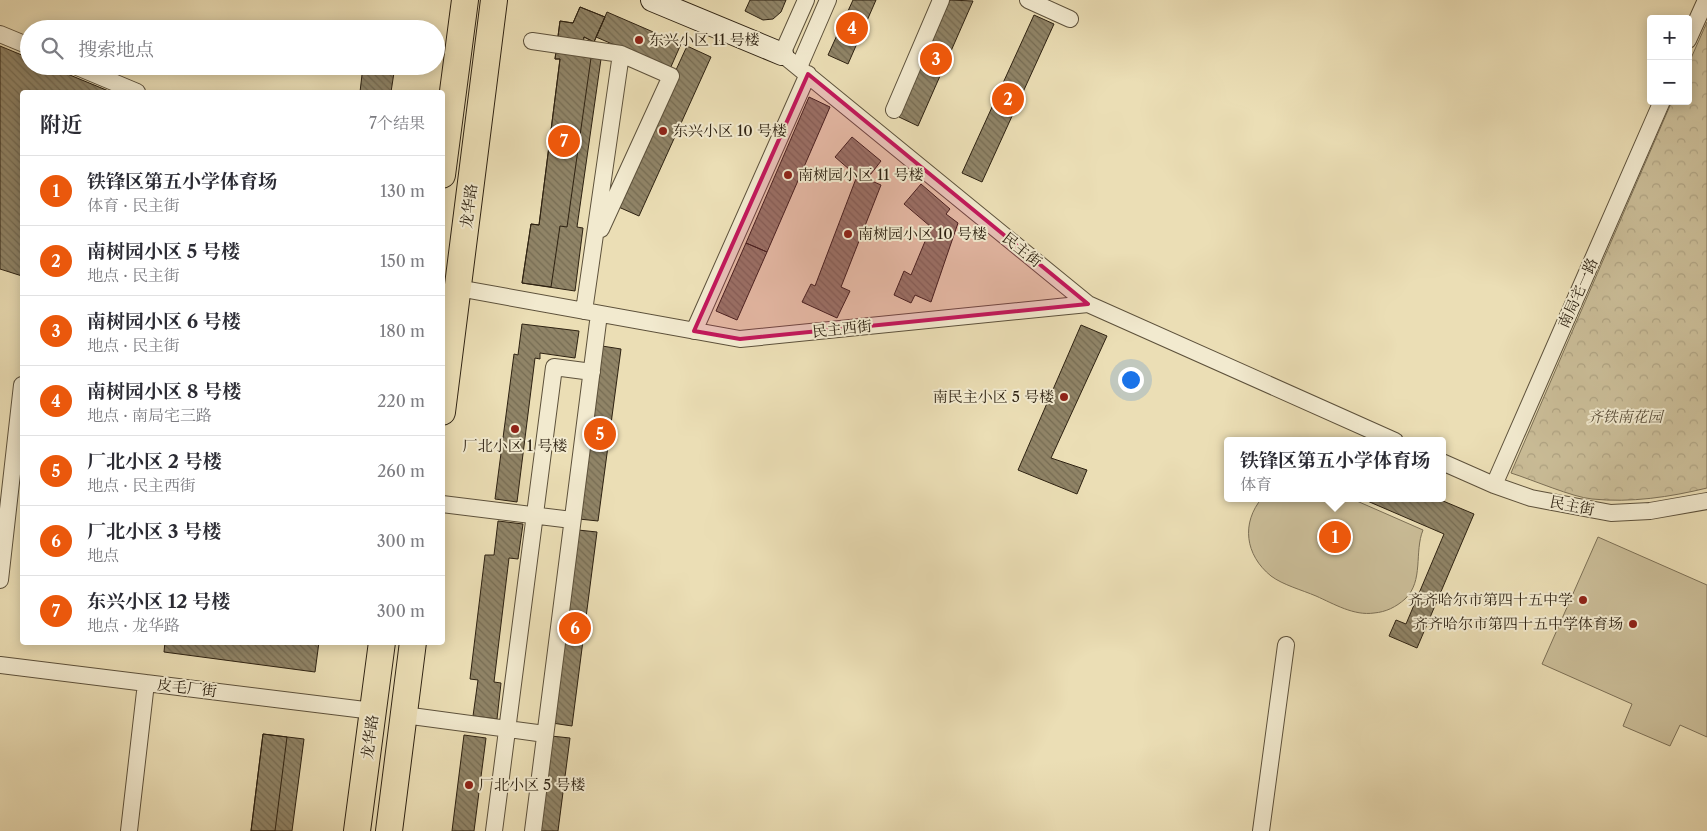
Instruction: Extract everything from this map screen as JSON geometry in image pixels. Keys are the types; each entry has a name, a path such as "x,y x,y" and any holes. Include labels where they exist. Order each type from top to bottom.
{"main road":[{"name":"龙华路","path":"445,152 465,0"},
{"name":"龙华路","path":"445,389 494,0"},
{"name":"民主街","path":"652,0 685,6 796,65"},
{"name":"龙华路","path":"357,831 382,645"},
{"name":"龙华路","path":"389,831 413,645"}],"street":[{"path":"796,65 806,0"},
{"path":"694,331 796,65 828,0"},
{"path":"894,110 941,0"},
{"path":"1028,0 1070,19"},
{"path":"1692,31 1706,0"},
{"path":"0,34 20,42"},
{"path":"532,42 621,54 671,76 594,245"},
{"path":"533,831 592,372 594,245 621,54"},
{"name":"民主街","path":"796,65 1088,304 1386,437"},
{"path":"96,75 132,90"},
{"name":"南局宅一路","path":"1494,485 1660,105"},
{"name":"民主西街","path":"458,288 740,340 1088,304"},
{"path":"494,831 554,367 592,372"},
{"path":"0,580 3,532 20,400"},
{"name":"民主街","path":"1446,464 1494,485 1539,500 1611,513 1650,511 1707,501"},
{"path":"445,504 572,520"},
{"path":"1261,831 1286,645"},
{"name":"皮毛厂街","path":"0,665 373,710"},
{"path":"129,831 146,683"},
{"path":"404,715 545,734"}],"highlighted area":[{"path":"808,74 1088,304 740,339 694,331"}],"green space":[{"name":"齐铁南花园","path":"1707,22 1707,488 1650,498 1607,500 1584,498 1511,473 1670,105 1692,105 1692,56"},
{"path":"1259,502 1359,502 1423,530 1420,539 1417,575 1411,592 1402,602 1391,609 1383,612 1359,613 1344,609 1287,585 1271,576 1262,568 1251,549 1249,528 1255,508"},
{"name":"齐齐哈尔市第四十五中学体育场","path":"1598,537 1707,585 1707,737 1680,725 1670,746 1623,726 1632,704 1542,664"}],"building":[{"path":"750,0 786,0 781,12 773,19 763,20 745,11"},
{"path":"853,0 876,0 848,64 828,55"},
{"path":"950,0 973,1 918,126 899,117"},
{"path":"580,7 605,17 594,42 584,37 581,56 591,58 567,227 560,226 551,287 522,283 531,224 539,225 560,59 555,59 560,21 573,23"},
{"path":"580,7 605,17 594,42 584,37 581,56 601,59 577,227 583,228 575,291 522,283 531,224 539,225 560,59 555,59 560,21 573,23"},
{"name":"东兴小区 11 号楼","path":"607,12 681,44 670,69 596,37"},
{"path":"1034,15 1054,24 982,182 962,173"},
{"path":"0,46 20,54 20,75 70,75 106,90 20,90 20,275 0,269"},
{"name":"东兴小区 10 号楼","path":"687,46 711,57 639,216 614,205"},
{"path":"362,75 394,75 391,90 360,90"},
{"name":"南树园小区 11 号楼","path":"809,97 830,107 767,252 746,243"},
{"name":"南树园小区 10 号楼","path":"852,137 881,161 867,179 881,185 841,287 850,291 837,318 802,302 811,284 815,286 857,176 835,157"},
{"path":"921,184 950,209 946,214 958,223 931,302 915,295 911,303 894,295 904,271 911,275 931,227 904,204"},
{"path":"746,243 767,252 737,320 716,311"},
{"name":"厂北小区 1 号楼","path":"522,324 579,331 575,358 540,353 540,359 535,358 517,502 495,499 514,354 518,355"},
{"name":"南民主小区 5 号楼","path":"1081,325 1107,336 1051,458 1087,470 1077,494 1018,470"},
{"path":"602,346 621,349 598,521 579,519"},
{"path":"1370,502 1446,502 1474,514 1417,648 1389,636 1396,620 1406,624 1444,534"},
{"path":"498,521 523,524 518,559 509,558 494,682 501,683 497,719 473,716 478,680 470,679 485,555 494,555"},
{"path":"578,530 597,532 572,726 552,723"},
{"path":"165,645 319,645 315,672 164,652"},
{"path":"263,734 304,739 292,831 251,831"},
{"path":"263,734 287,737 275,831 251,831"},
{"name":"厂北小区 5 号楼","path":"464,735 486,738 474,831 452,831"},
{"path":"551,736 570,738 558,831 539,831"}],"place":[{"name":"南树园小区 8 号楼","path":"852,28"},
{"name":"东兴小区 11 号楼","path":"639,40"},
{"name":"南树园小区 6 号楼","path":"936,59"},
{"name":"南树园小区 5 号楼","path":"1008,99"},
{"name":"东兴小区 10 号楼","path":"663,131"},
{"name":"东兴小区 12 号楼","path":"564,141"},
{"name":"南树园小区 11 号楼","path":"788,175"},
{"name":"南树园小区 10 号楼","path":"848,234"},
{"name":"南民主小区 5 号楼","path":"1064,397"},
{"name":"厂北小区 1 号楼","path":"515,429"},
{"name":"厂北小区 2 号楼","path":"600,434"},
{"name":"铁锋区第五小学体育场","path":"1335,537"},
{"name":"齐齐哈尔市第四十五中学","path":"1583,600"},
{"name":"齐齐哈尔市第四十五中学体育场","path":"1633,624"},
{"name":"厂北小区 3 号楼","path":"575,628"},
{"name":"厂北小区 5 号楼","path":"469,785"}]}
